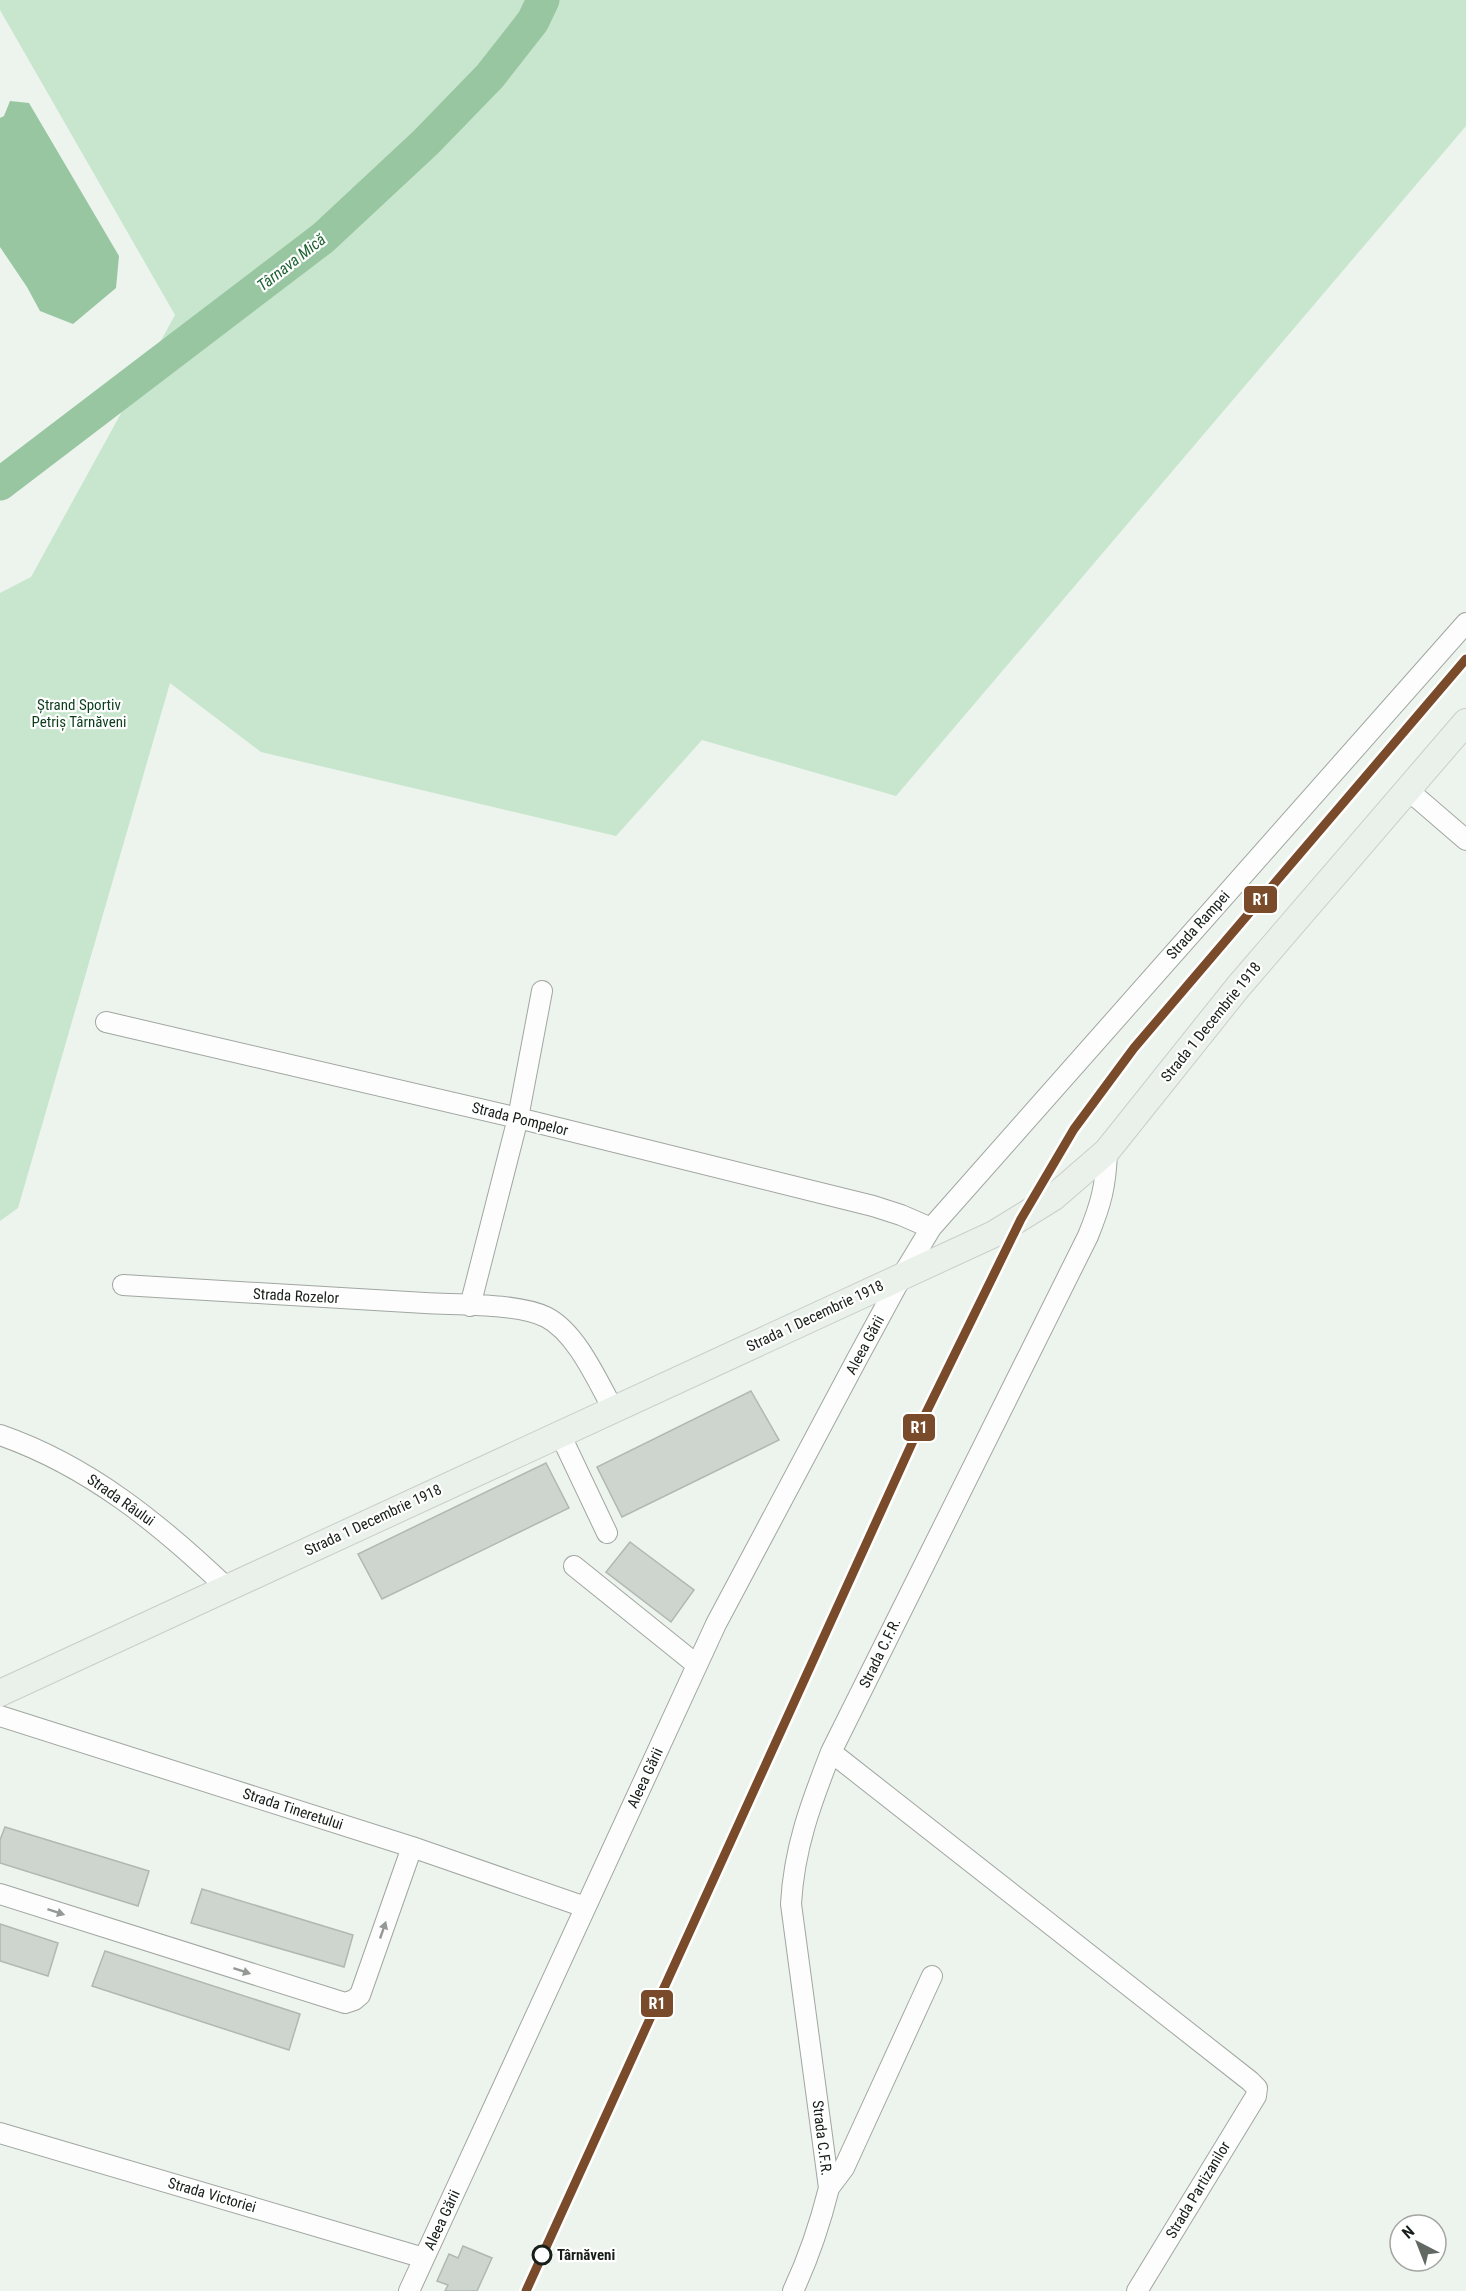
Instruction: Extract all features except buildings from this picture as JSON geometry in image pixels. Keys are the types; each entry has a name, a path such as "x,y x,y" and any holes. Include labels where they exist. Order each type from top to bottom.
{"main road":[{"name":"Strada 1 Decembrie 1918","path":"0,1693 994,1234 1021,1219 1054,1197 1107,1151 1238,987 1466,722"}],"street":[{"name":"Strada Rampei","path":"902,1276 931,1228 1466,623"},
{"path":"1408,790 1466,840"},
{"path":"470,1306 518,1118 542,991"},
{"name":"Strada Pompelor","path":"106,1022 518,1118 873,1206 931,1228"},
{"name":"Strada C.F.R.","path":"793,2291 819,2228 829,2188 791,1904 793,1871 800,1840 831,1752 1088,1236 1100,1209 1107,1180 1107,1151"},
{"name":"Aleea Gării","path":"409,2291 697,1665 758,1544 902,1276"},
{"name":"Strada Rozelor","path":"123,1285 518,1309 534,1312 549,1318 574,1343 613,1409"},
{"path":"560,1434 607,1533"},
{"name":"Strada Râului","path":"0,1435 63,1463 118,1495 180,1543 227,1588"},
{"path":"574,1566 697,1665"},
{"name":"Strada Tineretului","path":"0,1716 411,1847 585,1907"},
{"name":"Strada Partizanilor","path":"831,1752 1257,2088 1256,2096 1137,2291"},
{"path":"0,1894 345,2003 360,1995 411,1847"},
{"name":"Strada C.F.R.","path":"829,2188 844,2168 932,1976"},
{"name":"Strada Victoriei","path":"0,2133 424,2258"}],"green space":[{"name":"Ștrand Sportiv Petriș Târnăveni","path":"0,0 1466,0 1466,126 896,796 702,740 616,836 261,752 170,683 18,1208 0,1221 0,593 31,577 175,315 0,10"}],"shaded area":[{"path":"10,101 29,103 119,256 116,288 73,324 40,311 0,247 0,118 4,116"}],"waterway":[{"name":"Târnava Mică","path":"0,484 323,238 426,142 490,76 533,21 543,0"}],"transit line":[{"name":"R1","path":"526,2291 923,1419 1021,1219 1074,1129 1134,1048 1466,659"}],"place":[{"name":"Târnăveni","path":"542,2255"}]}
